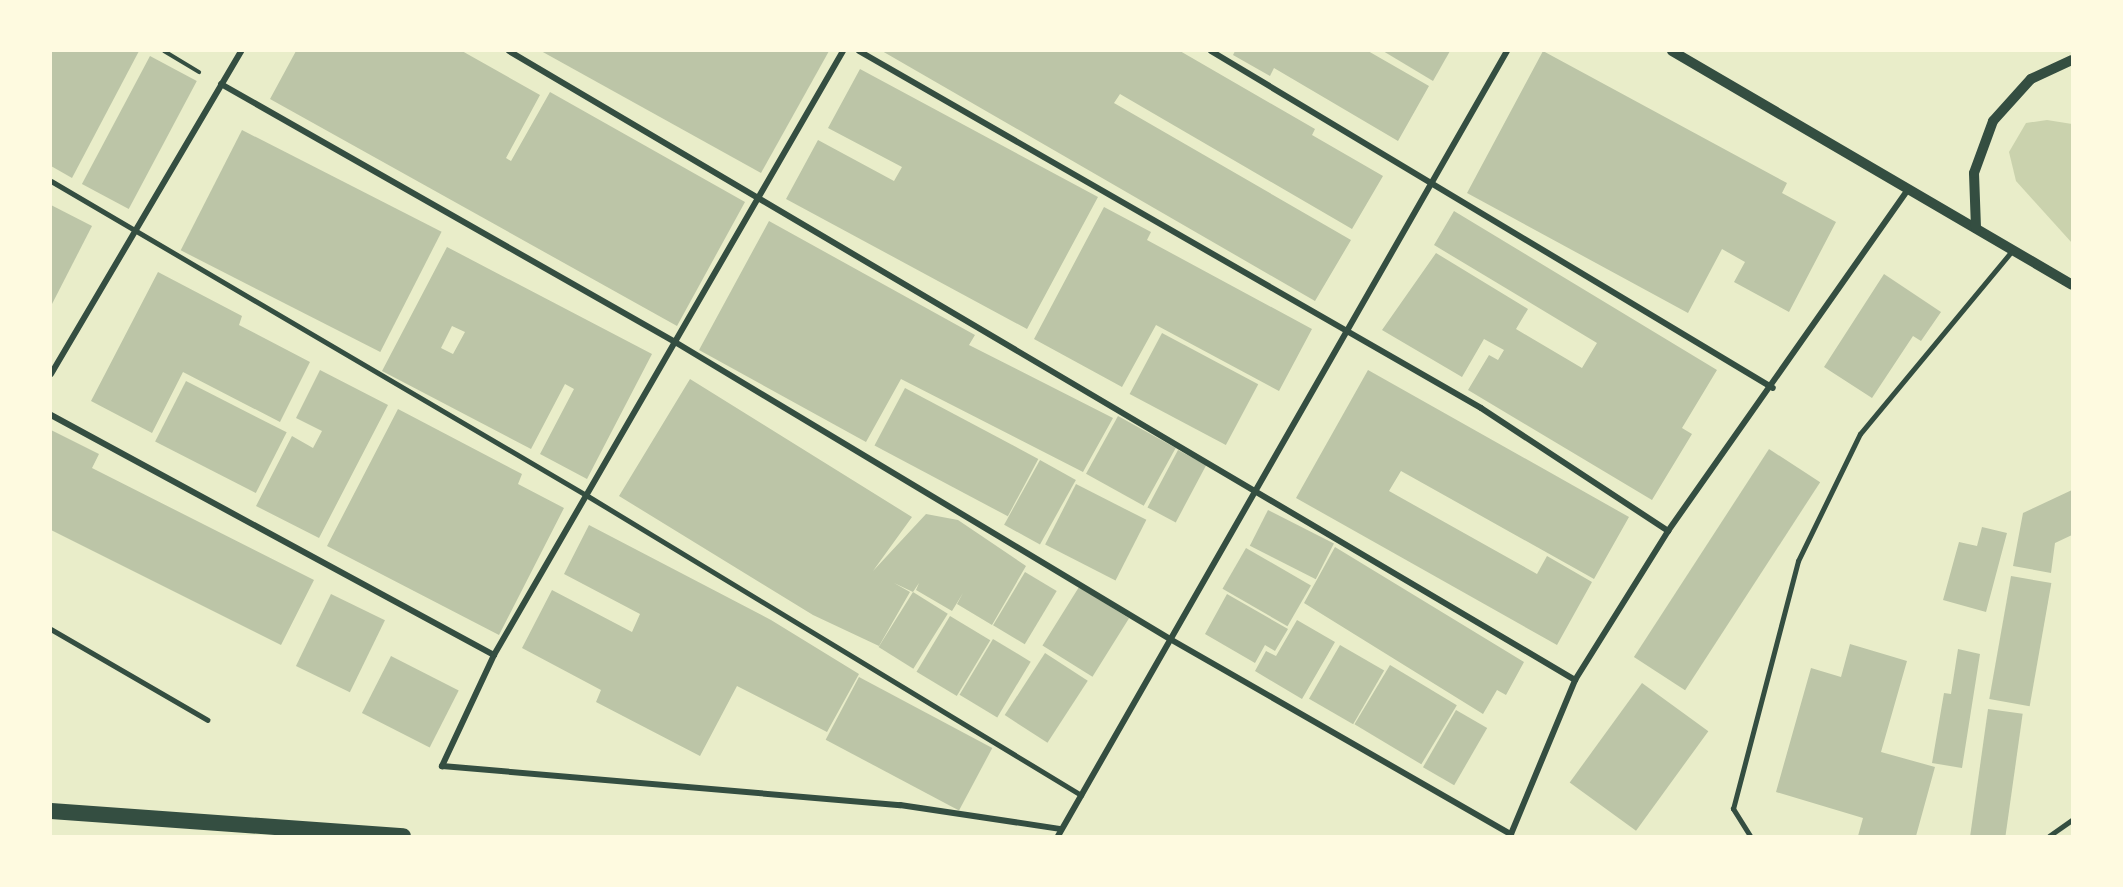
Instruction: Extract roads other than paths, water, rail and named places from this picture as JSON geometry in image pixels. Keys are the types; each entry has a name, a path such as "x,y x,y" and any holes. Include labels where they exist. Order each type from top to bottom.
{"highway":[{"path":"51,811 403,836"}],"street":[{"path":"51,374 241,51"},
{"path":"509,51 1575,680"},
{"path":"843,51 494,655 442,766 888,804 1060,833 1507,51"},
{"path":"859,51 1481,408 1668,531"},
{"path":"1211,51 1433,181 1773,388"},
{"path":"1672,51 1910,186 2072,285"},
{"path":"1976,228 1974,173 1994,121 2031,79 2072,60"},
{"path":"221,84 675,342 1170,639 1511,835 1575,680 1668,531 1773,388 1910,186"},
{"path":"51,181 134,232 586,495 1081,795"},
{"path":"51,415 494,655"}],"lane":[{"path":"1750,836 1733,809 1798,561 1860,434 2013,250"},
{"path":"51,629 208,720"},
{"path":"2049,836 2072,820"}]}
